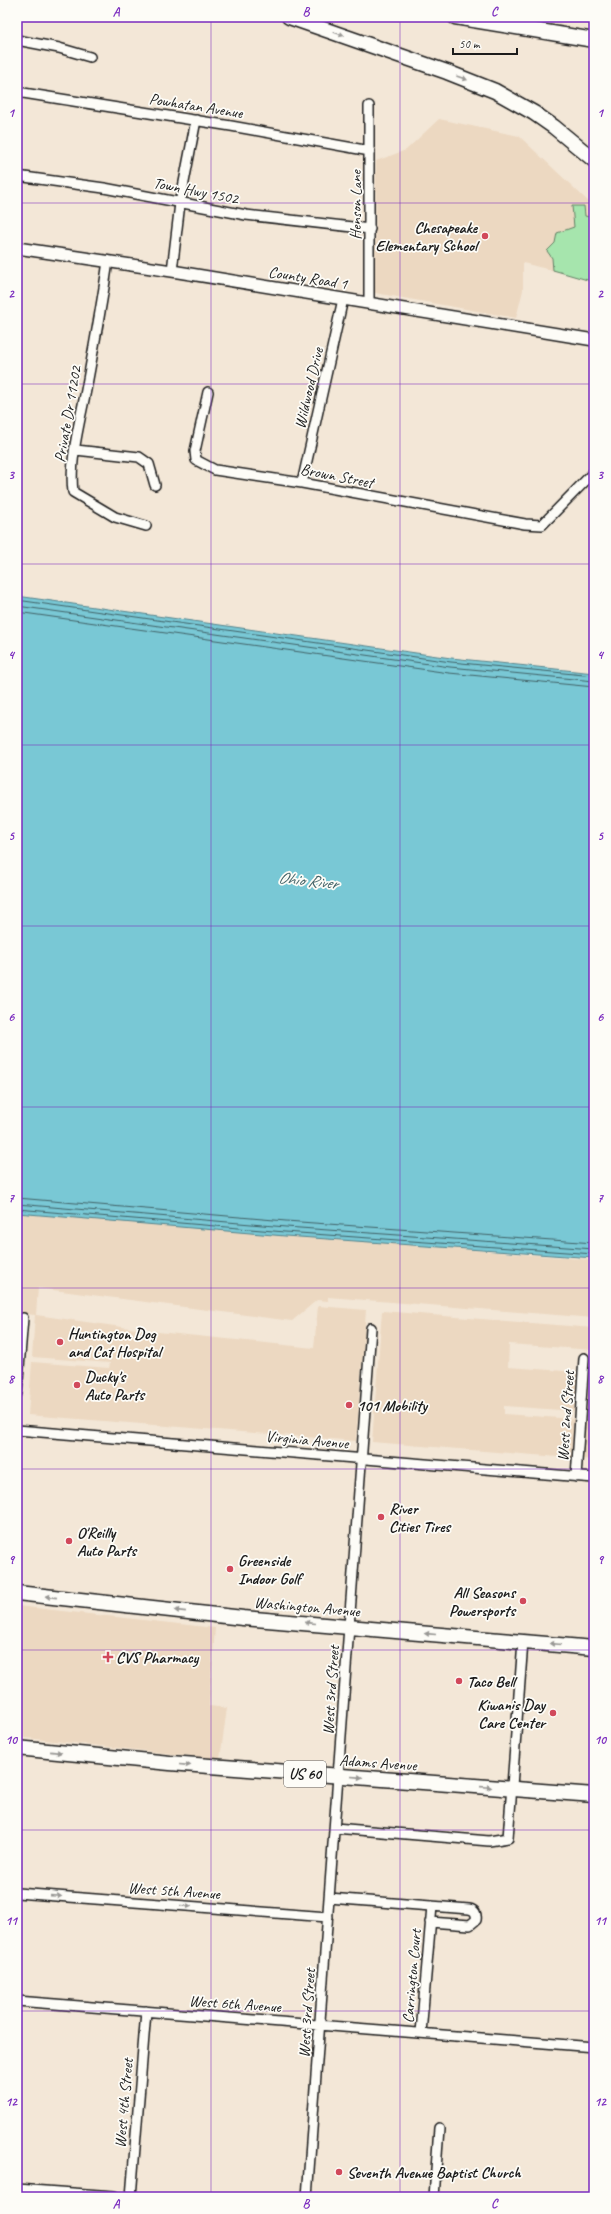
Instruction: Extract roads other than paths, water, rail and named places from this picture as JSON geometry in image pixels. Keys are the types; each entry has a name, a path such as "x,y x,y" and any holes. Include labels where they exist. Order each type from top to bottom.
{"main road":[{"path":"289,17 447,72 495,91 534,113 554,127 594,160"},
{"path":"455,17 594,40"},
{"name":"Washington Avenue","path":"17,1593 348,1627 594,1648"},
{"name":"Adams Avenue","path":"17,1748 170,1763 594,1795"}],"street":[{"path":"17,40 59,48 90,57"},
{"name":"Powhatan Avenue","path":"17,92 196,120 370,151"},
{"name":"Henson Lane","path":"369,106 369,304"},
{"path":"172,271 180,203 196,120"},
{"name":"Town Hwy 1502","path":"17,176 104,188 246,215 370,229"},
{"name":"County Road 1","path":"17,248 172,271 594,340"},
{"name":"Private Dr 11202","path":"108,261 71,479 73,492 115,517 146,526"},
{"name":"Wildwood Drive","path":"302,483 343,299"},
{"name":"Brown Street","path":"208,392 198,438 196,460 215,470 302,483 525,524 542,524 594,472"},
{"path":"76,450 139,457 149,464 155,485"},
{"path":"17,1393 18,1359 23,1318"},
{"name":"West 3rd Street","path":"307,2197 371,1328"},
{"name":"West 2nd Street","path":"576,1477 584,1358"},
{"name":"Virginia Avenue","path":"17,1430 594,1478"},
{"path":"335,1828 489,1841 498,1841 508,1838 523,1642"},
{"name":"West 5th Avenue","path":"17,1893 328,1917"},
{"name":"Carrington Court","path":"329,1898 471,1909 475,1912 476,1918 470,1925 430,1922"},
{"name":"Carrington Court","path":"421,2033 432,1906"},
{"name":"West 6th Avenue","path":"17,2001 594,2046"},
{"name":"West 4th Street","path":"131,2197 146,2011"},
{"path":"434,2197 439,2128"},
{"path":"17,2190 114,2197"}],"water":[{"name":"Ohio River","path":"17,596 451,658 594,673 594,1258 285,1236 17,1213"}],"place":[{"name":"Chesapeake Elementary School","path":"485,236"},
{"name":"Huntington Dog and Cat Hospital","path":"60,1342"},
{"name":"Ducky's Auto Parts","path":"77,1385"},
{"name":"101 Mobility","path":"349,1405"},
{"name":"River Cities Tires","path":"381,1517"},
{"name":"O'Reilly Auto Parts","path":"69,1541"},
{"name":"Greenside Indoor Golf","path":"230,1569"},
{"name":"All Seasons Powersports","path":"523,1601"},
{"name":"CVS Pharmacy","path":"108,1657"},
{"name":"Taco Bell","path":"459,1681"},
{"name":"Kiwanis Day Care Center","path":"553,1713"},
{"name":"Seventh Avenue Baptist Church","path":"339,2172"}]}
